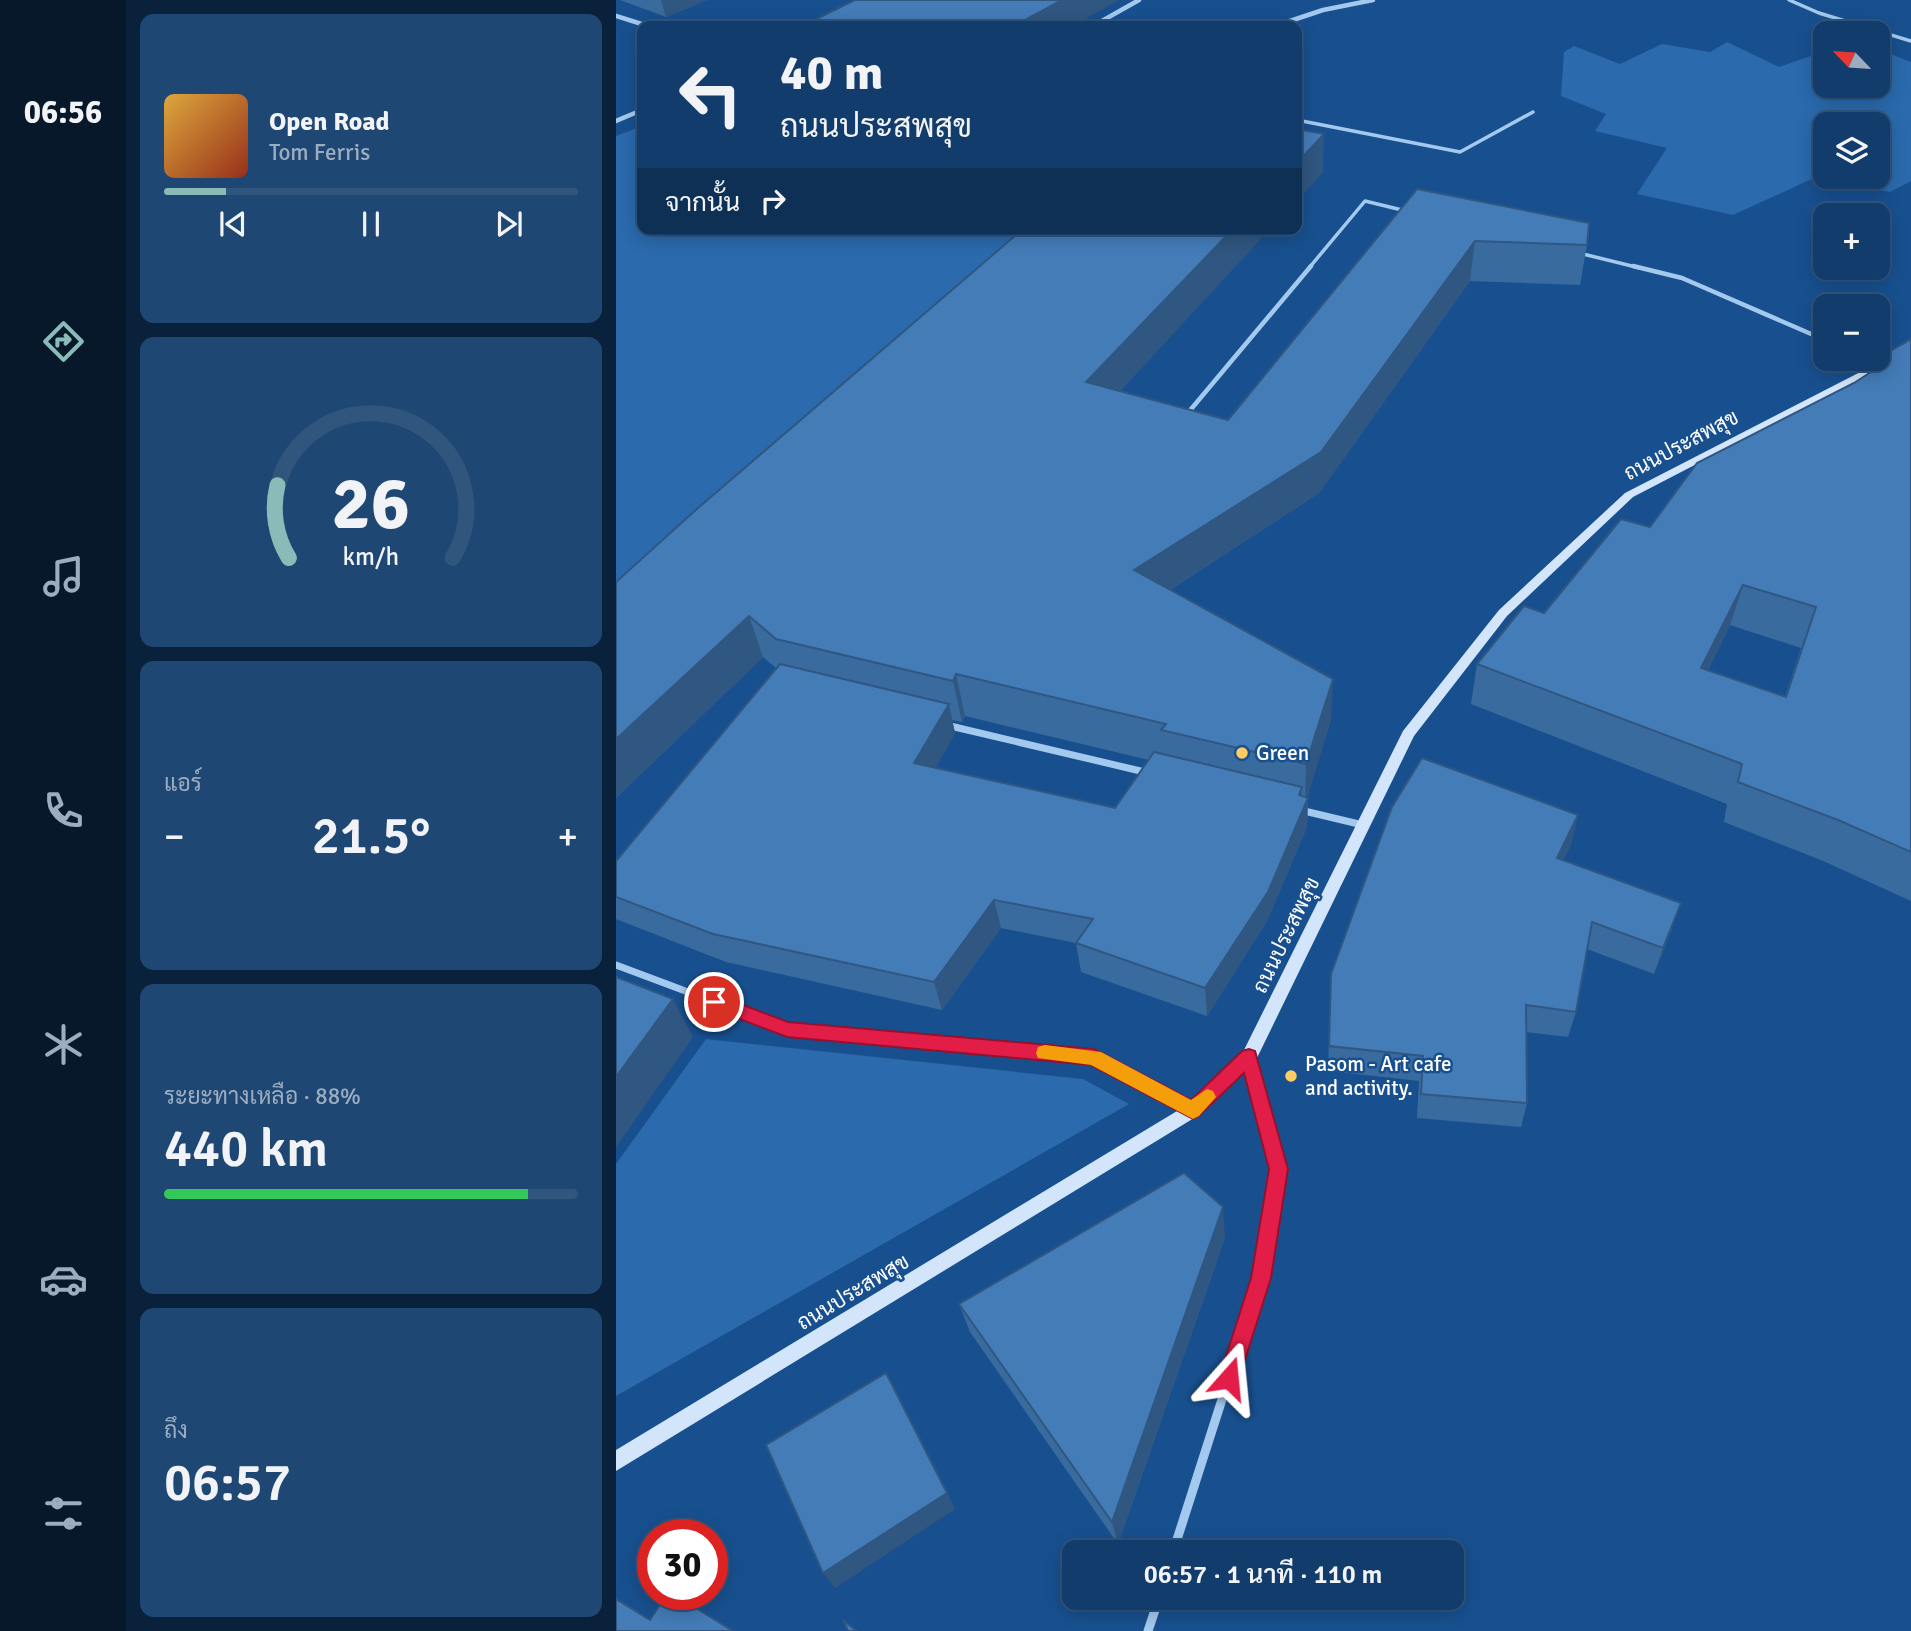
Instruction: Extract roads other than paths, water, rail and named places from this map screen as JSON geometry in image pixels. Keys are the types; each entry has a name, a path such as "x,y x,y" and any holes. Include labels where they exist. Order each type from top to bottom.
{"street":[{"path":"1102,21 1139,0"},
{"path":"1290,21 1323,10 1373,0"},
{"path":"616,16 637,23"},
{"path":"616,121 637,112"},
{"name":"ถนนประสพสุข","path":"1890,356 1911,349"},
{"name":"ถนนประสพสุข","path":"616,1461 1193,1110 1249,1057 1408,734 1503,613 1629,495 1857,371"},
{"path":"936,722 1163,777"},
{"path":"1297,809 1364,825"},
{"path":"616,965 787,1029 1094,1057 1193,1110"},
{"path":"1177,1540 1261,1278 1278,1169 1249,1057"},
{"path":"1148,1631 1155,1610"}],"lane":[{"path":"1788,0 1819,13 1911,41"},
{"path":"1302,121 1460,152 1533,112"},
{"path":"1182,419 1365,201 1418,214"},
{"path":"1577,252 1682,278 1813,335"}],"place":[{"name":"Green","path":"1242,753"},
{"name":"Pasom - Art cafe and activity.","path":"1291,1076"}]}
